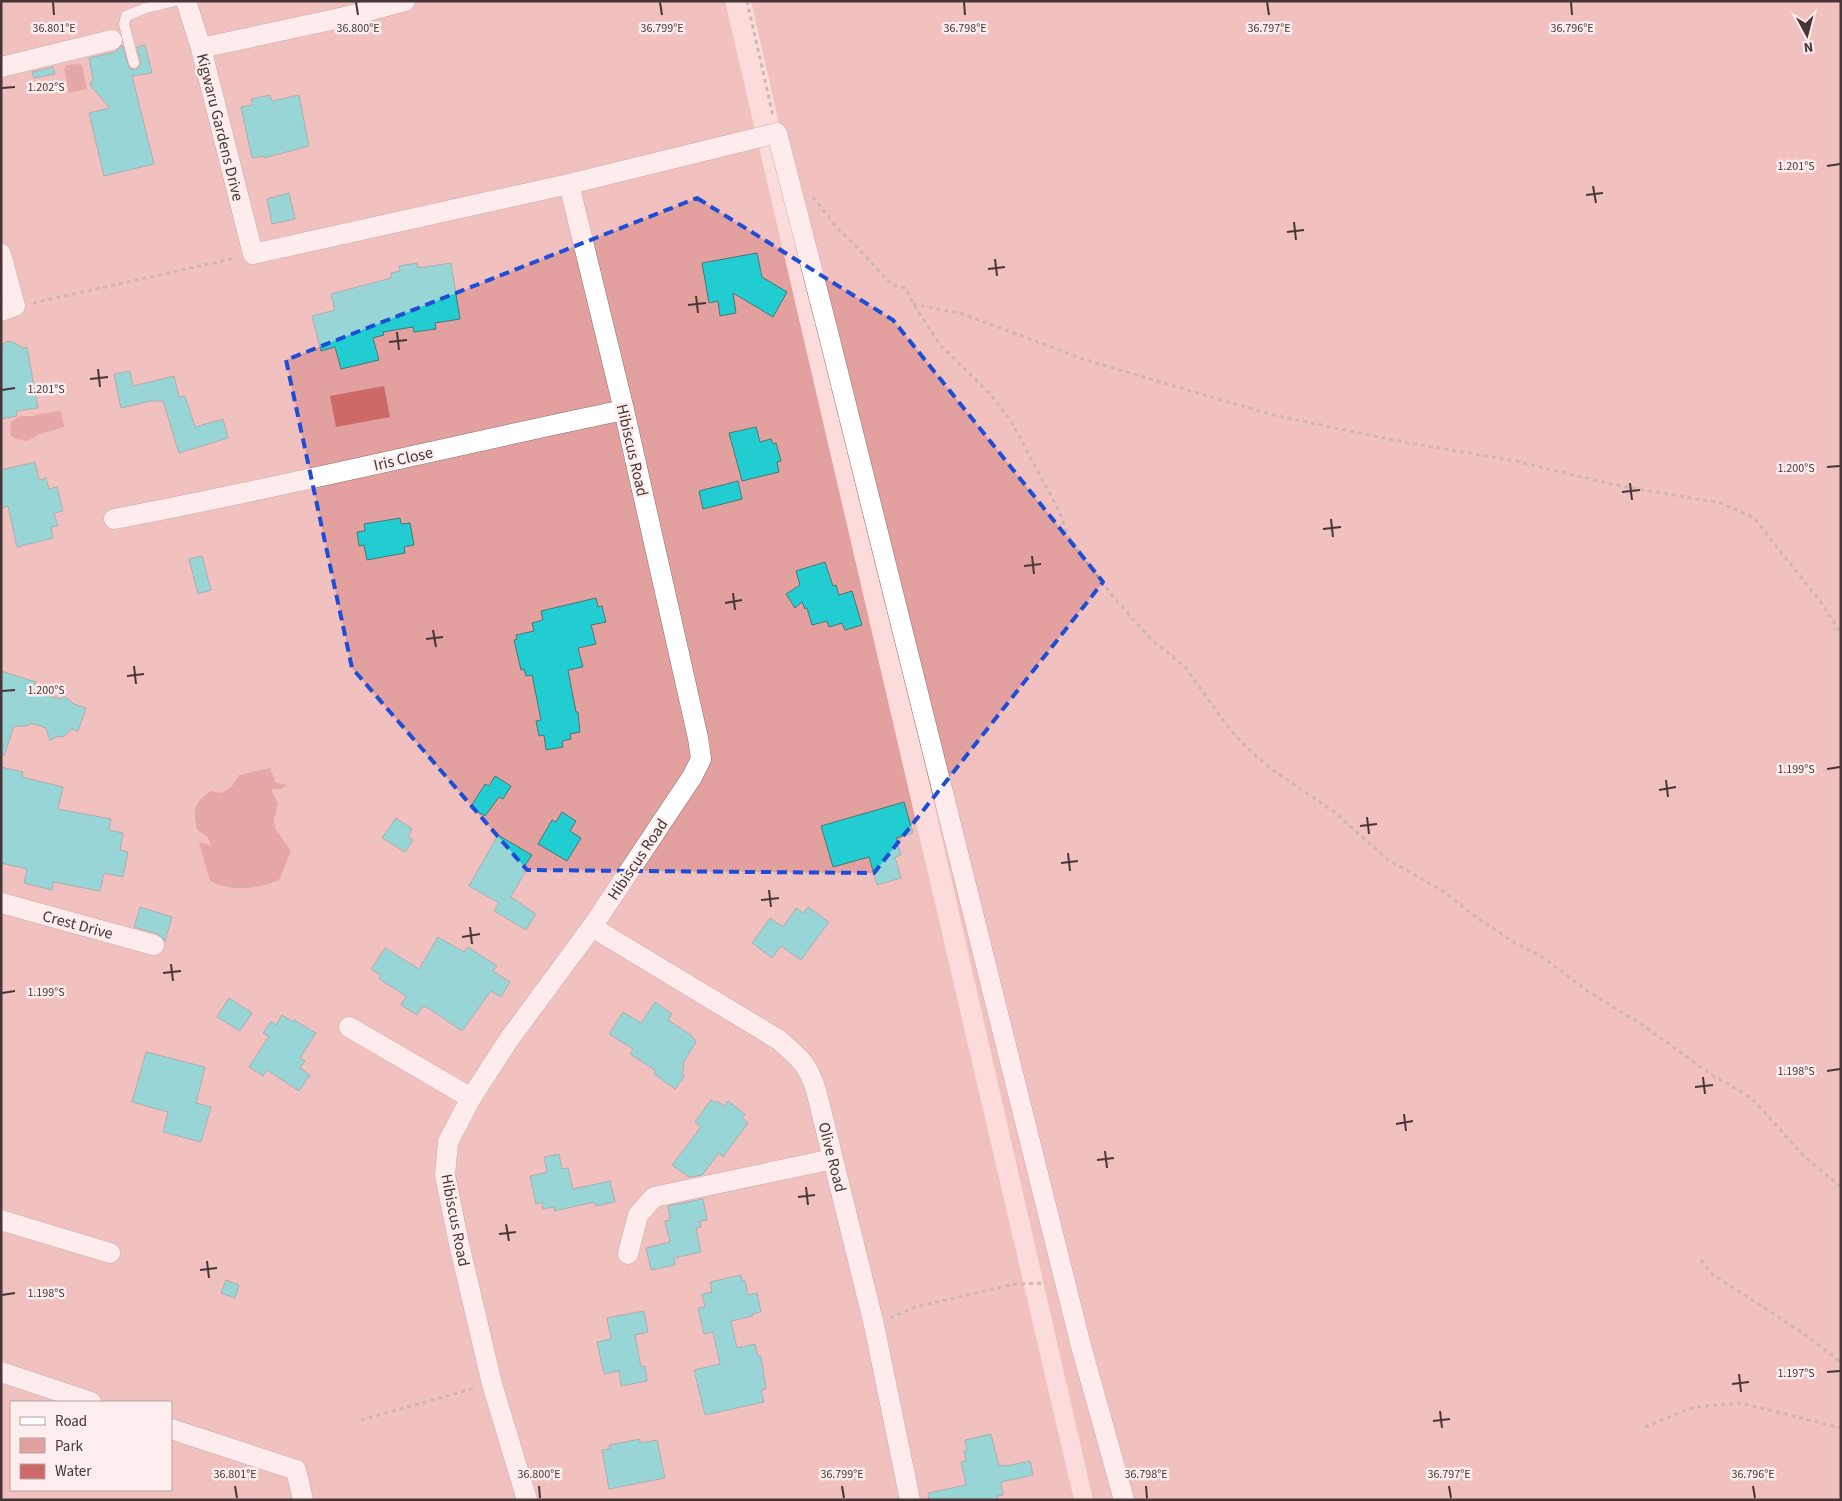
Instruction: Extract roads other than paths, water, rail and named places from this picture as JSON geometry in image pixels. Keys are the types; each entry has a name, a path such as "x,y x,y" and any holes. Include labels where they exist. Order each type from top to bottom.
{"street":[{"name":"Kigwaru Gardens Drive","path":"186,1 201,48 253,254 569,184"},
{"path":"201,48 345,17 405,1"},
{"path":"1,67 112,40"},
{"path":"569,184 777,133 1081,1346 1124,1500"},
{"name":"Hibiscus Road","path":"527,1500 492,1384 459,1244 445,1175 448,1142 471,1098 510,1038 592,927 692,777 701,759 698,738 624,410 569,184"},
{"path":"1,254 8,309"},
{"name":"Iris Close","path":"114,519 323,477 436,450 624,410"},
{"name":"Crest Drive","path":"1,903 154,945"},
{"name":"Olive Road","path":"592,927 779,1040 798,1056 809,1070 816,1090 874,1325 910,1500"},
{"path":"349,1027 471,1098"},
{"path":"628,1254 638,1215 654,1198 833,1159"},
{"path":"1,1220 110,1253"},
{"path":"1,1372 88,1401"},
{"path":"172,1429 296,1470 303,1500"}],"lane":[{"path":"134,63 124,24 126,16 146,8 176,1"}],"water":[{"path":"67,65 82,65 87,89 69,93 64,69"},
{"path":"384,386 390,417 336,427 330,396"},
{"path":"61,411 64,427 37,435 28,441 15,439 10,434 11,422 20,416 33,416"},
{"path":"270,768 276,783 287,785 281,789 271,789 278,804 274,820 275,828 291,851 279,880 262,886 244,888 227,887 210,881 199,842 211,845 207,836 197,830 195,812 198,803 211,791 222,793 232,786 239,775"}]}
